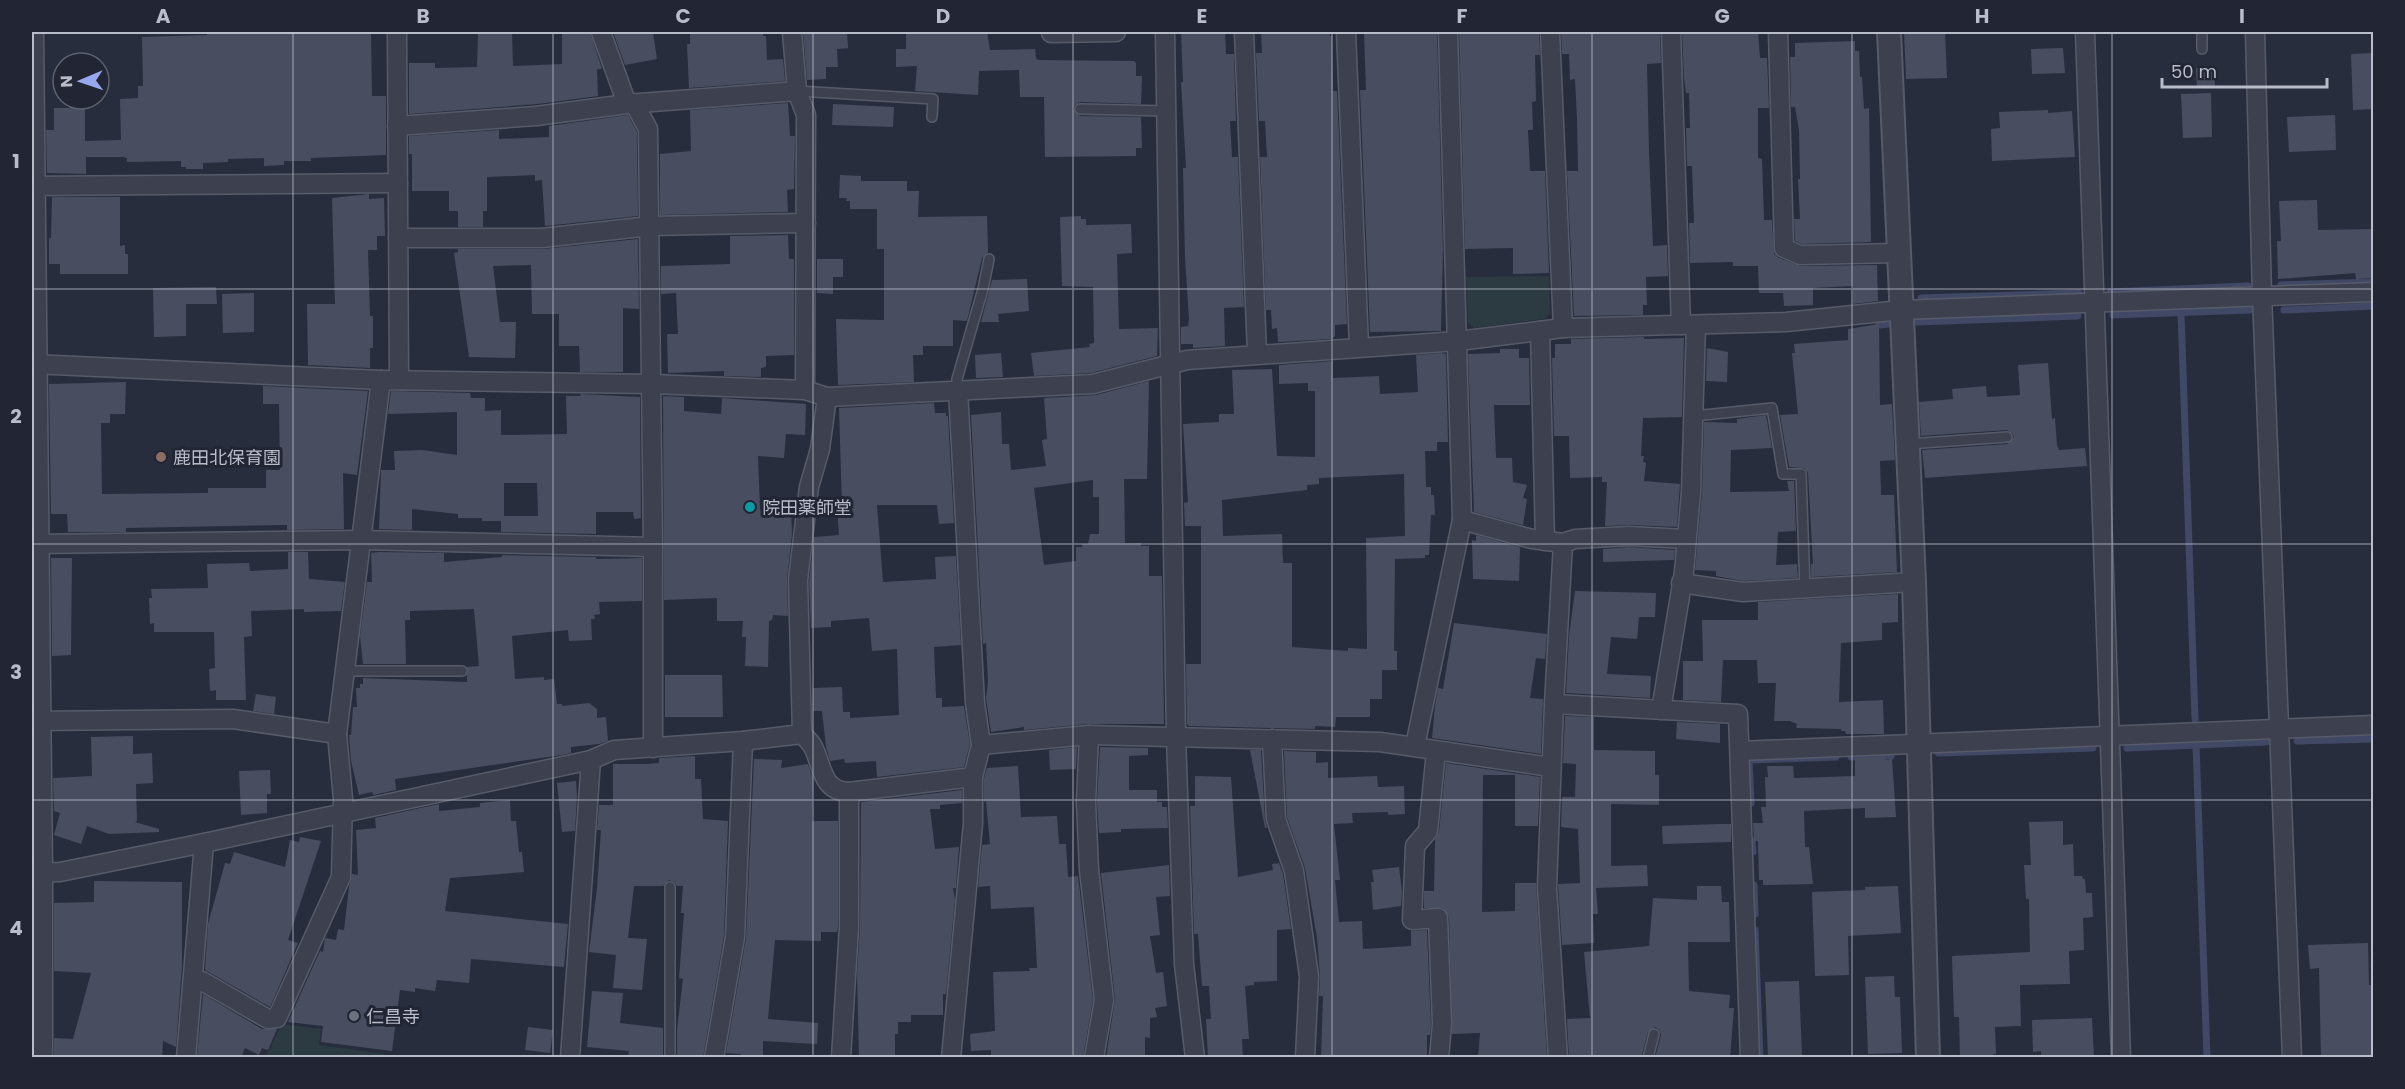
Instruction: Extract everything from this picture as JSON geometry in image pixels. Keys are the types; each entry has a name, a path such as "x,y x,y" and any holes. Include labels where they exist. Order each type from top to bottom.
{"street":[{"path":"34,32 37,872 43,1058"},
{"path":"192,980 202,981 268,1019 277,1018 341,877 344,799 337,734 361,540 390,380 398,238 397,32"},
{"path":"602,32 630,104 648,129 652,384 653,748"},
{"path":"792,32 797,92 806,115 805,390"},
{"path":"1051,32 1116,32"},
{"path":"1165,32 1176,737 1184,964 1195,1058"},
{"path":"1244,32 1257,354"},
{"path":"1346,32 1359,346"},
{"path":"1415,746 1462,520 1448,32"},
{"path":"1550,32 1563,328"},
{"path":"1660,710 1681,583 1694,416 1671,32"},
{"path":"1778,32 1784,248 1800,255 1899,253"},
{"path":"1889,32 1914,582 1928,1058"},
{"path":"2085,32 2121,1058"},
{"path":"2254,32 2292,1058"},
{"path":"397,126 536,117 630,104 797,92"},
{"path":"34,186 398,183"},
{"path":"398,238 542,238 650,226 806,224"},
{"path":"35,364 390,380 652,384 805,390 827,398 1093,384 1187,360 1359,346 1458,341 1563,328 1786,322 1901,310 2373,292"},
{"path":"1540,331 1554,542 1554,704 1547,887 1558,1058"},
{"path":"951,1058 973,823 973,777 981,745 975,703 958,390"},
{"path":"827,398 820,448 809,487 798,580 802,734 812,746 826,782 839,792 973,777"},
{"path":"1462,520 1554,542 1628,536 1686,539"},
{"path":"36,544 361,540 653,547"},
{"path":"1681,583 1743,592 1914,582"},
{"path":"1554,704 1738,714 1750,1058"},
{"path":"37,721 233,719 337,734"},
{"path":"1740,751 2373,725"},
{"path":"37,872 60,872 204,843 591,760 614,750 742,741 802,734"},
{"path":"981,745 1089,735 1380,742 1551,767"},
{"path":"1089,735 1086,802 1089,870 1104,1000 1094,1058"},
{"path":"1272,739 1276,819 1294,871 1309,976 1305,1058"},
{"path":"714,1058 735,937 742,741"},
{"path":"1436,752 1428,831 1415,846 1412,920 1438,918 1442,1024 1439,1058"},
{"path":"570,1058 591,760"},
{"path":"841,1058 849,927 849,792"},
{"path":"186,1058 204,843"}],"lane":[{"path":"2202,32 2202,49"},
{"path":"797,92 933,99 932,117"},
{"path":"1080,109 1166,111"},
{"path":"958,390 957,379 983,290 988,259"},
{"path":"1694,416 1772,408 1783,474 1801,474 1805,589"},
{"path":"1908,444 2007,437"},
{"path":"346,671 462,671"},
{"path":"670,887 670,1058"},
{"path":"1648,1058 1654,1034"}],"shaded area":[{"path":"1549,276 1550,314 1544,319 1473,328 1468,322 1466,277"},
{"path":"282,1024 321,1029 319,1045 384,1054 383,1058 265,1058"}],"building":[{"path":"207,32 371,32 372,96 386,96 386,155 311,158 311,161 284,161 284,165 264,166 264,158 228,159 228,162 203,163 203,169 186,169 186,167 181,167 181,161 127,162 127,158 123,157 86,157 86,174 47,173 46,130 54,130 54,111 85,111 85,141 121,140 120,99 138,98 138,86 143,86 142,37 207,35"},
{"path":"512,32 513,66 562,64 562,32 590,32 602,69 597,69 598,96 538,104 409,114 409,63 435,63 435,68 477,67 478,33"},
{"path":"613,32 653,32 657,59 625,65"},
{"path":"690,32 763,32 763,36 766,36 767,60 783,59 785,81 689,88 687,44 690,44"},
{"path":"803,32 847,32 848,48 837,49 838,67 826,67 826,79 807,80"},
{"path":"906,32 987,32 990,50 1035,49 1038,60 1134,61 1136,76 1142,76 1141,104 1080,102 1073,109 1080,116 1141,117 1142,148 1136,148 1136,156 1045,157 1044,97 1020,97 1019,70 979,71 978,95 915,91 917,66 896,67 896,49 906,49"},
{"path":"1181,32 1225,32 1226,54 1234,54 1236,121 1230,121 1232,157 1238,157 1244,307 1224,308 1225,346 1193,348 1193,344 1181,344 1181,327 1188,326 1189,320 1185,257 1183,168 1186,168 1181,82 1183,82"},
{"path":"1261,32 1330,32 1332,36 1333,91 1337,91 1347,324 1335,325 1335,336 1332,339 1278,342 1277,328 1272,329 1271,310 1266,310 1260,157 1267,157 1265,121 1259,121 1256,53 1262,53"},
{"path":"1364,32 1437,32 1443,250 1441,331 1370,332 1360,90 1366,90"},
{"path":"1459,32 1539,32 1540,55 1535,55 1536,101 1532,102 1533,130 1528,130 1530,171 1545,171 1549,273 1513,274 1513,248 1465,249"},
{"path":"1561,32 1660,32 1661,63 1647,64 1649,153 1653,246 1667,245 1668,276 1646,277 1647,305 1643,305 1643,315 1574,316 1567,171 1578,171 1577,119 1575,79 1570,80 1569,54 1562,54"},
{"path":"1682,32 1758,32 1760,58 1767,58 1769,108 1758,108 1758,158 1762,159 1764,220 1772,220 1774,254 1800,266 1877,265 1878,301 1853,304 1853,286 1813,288 1813,305 1784,306 1783,293 1759,293 1758,266 1733,266 1733,262 1690,263 1689,223 1694,223 1692,166 1687,166 1686,128 1690,128 1689,93 1686,93 1684,78"},
{"path":"1904,32 1945,32 1947,78 1906,79"},
{"path":"1855,41 1855,51 1859,51 1864,109 1869,108 1871,242 1802,244 1795,241 1794,219 1800,219 1799,130 1795,107 1791,107 1790,57 1795,57 1795,43"},
{"path":"2063,48 2065,73 2032,74 2031,49"},
{"path":"2373,53 2373,109 2353,110 2351,54"},
{"path":"2196,68 2214,68 2215,86 2197,88"},
{"path":"2211,93 2212,137 2183,138 2181,94"},
{"path":"788,103 790,136 795,136 794,189 787,190 788,212 660,215 660,154 691,151 690,110"},
{"path":"833,104 894,107 893,127 832,125"},
{"path":"2048,110 2048,113 2072,111 2075,157 1992,161 1991,129 2000,128 1999,112"},
{"path":"628,115 637,132 638,216 545,226 542,180 535,181 535,175 487,177 487,211 483,211 483,227 458,227 458,211 449,211 449,191 412,191 412,154 409,154 409,136 499,130 499,139 549,137 549,126"},
{"path":"2335,115 2336,150 2289,152 2287,117"},
{"path":"840,175 861,176 861,181 907,181 907,191 919,191 918,217 987,216 988,252 982,258 967,321 953,320 953,346 923,346 923,355 913,355 914,382 838,385 836,319 884,320 884,249 877,249 877,209 850,209 850,201 846,201 847,198 839,198"},
{"path":"369,194 369,199 384,198 385,236 377,236 377,250 368,250 370,316 373,316 373,348 370,348 370,368 308,365 307,304 335,304 332,198"},
{"path":"52,197 120,197 120,246 125,245 125,254 128,254 128,274 60,274 60,264 49,264"},
{"path":"2317,200 2318,230 2373,229 2373,278 2356,279 2355,273 2278,279 2277,241 2281,241 2279,201"},
{"path":"1081,216 1081,219 1086,219 1086,225 1131,224 1132,253 1117,254 1119,329 1158,328 1157,356 1091,373 1034,376 1031,353 1090,347 1089,344 1094,343 1093,287 1062,286 1060,217"},
{"path":"788,235 789,259 794,259 794,355 766,356 766,367 761,368 761,377 724,376 724,371 668,373 667,334 678,334 676,293 661,294 661,266 730,264 730,236"},
{"path":"638,239 639,309 623,308 623,372 580,372 579,346 559,346 559,314 532,314 531,265 493,266 500,322 516,322 515,358 469,357 454,253 458,252 458,249 543,249"},
{"path":"817,259 843,259 843,277 833,277 833,294 817,293"},
{"path":"1027,279 1029,311 998,314 999,322 981,322 992,280"},
{"path":"216,287 217,304 186,304 186,336 154,337 153,288"},
{"path":"254,293 254,332 223,333 222,294"},
{"path":"1879,324 1880,405 1892,404 1895,460 1880,461 1881,495 1894,495 1897,572 1811,577 1811,564 1813,564 1808,473 1804,468 1789,467 1780,415 1798,414 1792,353 1795,353 1794,344 1848,340 1848,329"},
{"path":"1644,337 1644,339 1684,338 1682,417 1643,418 1641,456 1644,456 1643,462 1646,463 1644,481 1680,484 1677,527 1605,526 1607,482 1602,482 1602,477 1570,478 1569,436 1554,436 1552,358 1555,358 1555,344 1571,344 1571,339"},
{"path":"1707,348 1728,352 1727,382 1706,381"},
{"path":"1500,349 1519,349 1519,358 1529,358 1530,405 1494,405 1496,458 1512,458 1513,482 1527,485 1523,498 1527,499 1523,525 1474,512 1468,354 1500,353"},
{"path":"1001,353 1003,377 976,378 975,355"},
{"path":"1446,354 1448,442 1437,442 1437,451 1425,451 1426,487 1431,487 1431,495 1434,495 1435,515 1431,515 1429,555 1425,555 1425,558 1395,559 1394,651 1397,651 1397,670 1382,670 1382,699 1370,699 1370,717 1336,717 1335,727 1315,726 1315,729 1189,726 1187,724 1186,664 1201,664 1201,526 1185,526 1184,503 1188,502 1183,424 1219,422 1219,414 1234,414 1232,370 1272,369 1277,456 1315,457 1315,391 1308,391 1308,383 1279,384 1279,365 1333,361 1333,378 1379,376 1380,394 1418,392 1416,355","holes":["1404,474 1405,536 1366,538 1367,649 1348,648 1348,651 1292,647 1292,563 1283,563 1282,534 1223,536 1222,500 1307,490 1307,485 1319,484 1319,478"]},
{"path":"2048,363 2052,419 2055,418 2057,445 2059,450 2085,448 2087,466 1925,478 1922,450 2007,444 2014,437 2007,430 1921,436 1919,402 1953,399 1952,389 1986,386 1987,397 2020,395 2018,365"},
{"path":"1149,381 1147,479 1124,479 1125,543 1141,543 1141,546 1149,546 1149,576 1162,576 1164,724 1088,724 1024,730 1024,727 991,732 986,698 988,682 986,643 983,644 971,415 1001,412 1002,444 1009,444 1011,470 1046,466 1042,440 1047,439 1044,398 1096,395","holes":["1093,480 1093,497 1099,497 1099,534 1090,534 1088,544 1076,547 1076,561 1044,565 1034,488"]},
{"path":"126,382 125,414 110,414 110,423 101,423 102,494 208,493 208,488 266,488 266,470 280,470 279,404 263,404 263,386 368,391 357,475 343,473 344,529 287,530 287,525 126,528 126,532 68,532 67,514 51,514 49,384"},
{"path":"391,391 470,393 471,398 485,398 485,411 501,410 501,435 567,434 566,396 581,396 580,394 640,397 641,518 634,519 633,512 596,512 596,534 501,532 501,521 458,518 458,514 412,509 412,530 379,529 381,470 395,470 394,451 422,450 457,455 457,412 388,414","holes":["504,483 537,483 538,516 504,516"]},
{"path":"663,396 684,397 684,411 721,414 722,398 806,404 805,435 786,434 784,458 758,456 760,510 791,509 792,534 787,580 788,616 773,615 772,620 769,621 768,667 745,666 746,637 742,637 743,621 717,621 717,598 664,600"},
{"path":"934,403 935,413 946,413 948,416 954,523 939,524 937,505 877,505 883,582 936,579 935,557 956,556 961,645 934,647 936,698 942,698 942,707 964,706 970,744 964,767 877,777 876,761 845,763 844,759 830,761 822,711 813,711 813,688 842,687 843,712 850,712 850,718 899,715 897,649 872,651 869,618 831,621 831,627 811,628 809,581 814,537 839,535 837,507 842,507 839,408"},
{"path":"1766,415 1772,448 1731,450 1730,492 1789,491 1787,481 1794,481 1796,531 1778,532 1776,565 1797,564 1798,578 1743,581 1716,576 1716,571 1695,570 1702,493 1704,422 1737,423 1737,419"},
{"path":"1476,535 1520,547 1519,581 1473,579 1472,540 1476,541"},
{"path":"1628,547 1675,550 1674,560 1603,562 1603,549"},
{"path":"288,552 308,552 309,579 345,582 341,611 304,612 304,609 251,611 252,636 244,637 246,700 216,700 216,690 210,691 209,669 215,668 214,632 154,632 154,623 150,624 151,589 208,588 207,564 249,563 250,571 288,569"},
{"path":"371,553 444,553 444,562 502,557 502,555 596,557 596,559 642,558 642,601 599,602 600,614 594,615 595,619 591,619 592,640 569,641 568,630 512,636 515,679 544,677 544,680 554,679 557,704 562,704 562,706 589,703 597,709 597,718 606,717 608,741 571,747 571,753 562,755 395,779 396,790 373,795 372,792 359,795 351,761 349,735 351,735 353,707 357,707 356,688 360,688 360,684 363,684 363,678 467,682 467,667 479,666 474,609 410,611 410,620 405,620 406,664 363,664 360,636 367,582 372,582"},
{"path":"51,558 72,558 71,655 52,656"},
{"path":"1575,591 1656,593 1655,617 1639,617 1637,639 1611,637 1607,674 1651,676 1650,698 1566,693 1569,636"},
{"path":"1898,594 1898,622 1882,623 1882,640 1841,643 1839,702 1883,700 1884,734 1846,734 1841,729 1796,728 1797,724 1790,721 1774,721 1776,683 1758,683 1757,660 1723,660 1721,702 1683,700 1683,661 1703,661 1702,620 1758,620 1758,602"},
{"path":"1454,623 1547,634 1545,659 1536,658 1530,698 1543,699 1541,754 1432,738 1438,688 1443,689"},
{"path":"665,675 722,675 723,717 665,717"},
{"path":"256,694 276,697 274,714 253,711"},
{"path":"1565,716 1594,717 1594,750 1655,751 1655,775 1659,775 1659,805 1611,804 1611,866 1647,865 1648,886 1596,888 1598,914 1593,914 1594,943 1562,945 1558,884 1580,883 1578,829 1561,827 1562,797 1575,797 1576,764 1563,763"},
{"path":"1677,722 1720,724 1720,743 1676,739"},
{"path":"133,736 133,754 152,753 153,783 136,784 137,821 135,822 159,829 159,832 109,834 87,826 81,844 54,835 60,813 54,811 53,778 92,776 91,737"},
{"path":"1077,747 1076,769 1050,770 1049,750"},
{"path":"1100,747 1148,748 1148,755 1129,756 1129,790 1157,790 1157,802 1162,802 1162,807 1167,807 1168,828 1121,829 1121,832 1099,833 1097,802"},
{"path":"1250,750 1261,750 1267,828 1265,828"},
{"path":"1284,751 1316,752 1316,763 1328,762 1328,778 1377,776 1378,787 1404,786 1405,814 1352,813 1353,823 1334,824 1340,880 1335,880 1339,922 1362,921 1363,949 1411,946 1411,931 1427,930 1431,1024 1430,1035 1427,1035 1427,1058 1321,1058 1323,996 1319,996 1317,938 1305,868 1287,817"},
{"path":"695,756 695,779 701,779 703,819 728,821 724,936 703,1058 677,1058 677,1030 683,979 679,978 684,913 681,913 683,886 677,886 669,880 663,886 634,886 628,938 647,939 642,990 613,988 616,955 589,952 601,830 597,830 599,805 613,805 613,764 659,763 659,758"},
{"path":"1885,756 1885,760 1892,759 1896,817 1865,818 1865,808 1804,811 1805,847 1809,847 1813,884 1763,885 1763,880 1759,880 1758,841 1754,841 1753,823 1763,823 1761,807 1766,807 1767,766 1793,766 1794,778 1855,776 1855,758"},
{"path":"754,759 782,760 781,768 808,764 813,778 812,821 838,821 838,927 837,932 821,932 821,941 775,940 768,1019 818,1023 817,1044 763,1041 763,1055 758,1055 758,1058 740,1058 741,1054 726,1053 746,938"},
{"path":"1446,763 1540,777 1538,826 1515,826 1515,775 1483,775 1482,912 1515,911 1515,883 1536,883 1547,1058 1478,1058 1480,1033 1452,1034 1449,917 1442,908 1424,908 1424,891 1434,891 1435,840 1439,832"},
{"path":"1018,766 1021,817 1057,816 1059,844 1066,844 1068,877 1078,876 1093,1000 1083,1058 991,1058 991,1050 971,1051 970,1034 995,1031 993,972 1030,971 1029,968 1037,968 1034,907 991,909 990,886 978,887 982,845 990,844 986,801 984,802 984,778 987,768"},
{"path":"270,770 271,794 267,794 267,813 241,815 239,771"},
{"path":"1195,776 1231,777 1238,877 1273,870 1272,864 1279,863 1283,874 1291,929 1277,930 1277,981 1254,982 1254,985 1245,986 1249,1039 1242,1039 1243,1058 1208,1058 1206,1019 1211,1019 1209,986 1202,986 1198,934 1194,934 1190,806 1195,806"},
{"path":"576,781 575,831 562,832 557,783"},
{"path":"962,790 962,803 940,805 940,809 930,809 935,849 959,847 956,888 953,888 955,899 946,994 943,994 943,1015 911,1015 911,1022 898,1022 898,1034 895,1034 895,1058 859,1058 857,974 860,927 861,802"},
{"path":"510,800 511,821 516,821 519,852 522,852 524,872 450,878 445,911 568,924 564,967 471,959 469,983 437,980 435,991 415,988 415,992 400,990 392,1051 321,1042 323,1026 288,1022 320,951 323,952 325,938 336,940 338,929 344,930 352,874 358,875 356,830 376,828 375,818 439,804 439,811 480,807 480,803"},
{"path":"2063,821 2063,845 2073,844 2074,876 2082,876 2085,879 2086,893 2092,893 2093,917 2083,918 2084,950 2069,951 2070,984 2020,985 2021,1026 1995,1027 1996,1054 1993,1054 1993,1058 1960,1058 1959,1017 1954,1017 1952,956 2030,952 2029,899 2026,899 2024,865 2031,865 2029,822"},
{"path":"1731,824 1731,842 1663,844 1662,826"},
{"path":"300,837 321,841 288,940 298,943 270,1007 205,970 208,924 225,863 230,864 234,852 285,867 290,840 299,842"},
{"path":"1169,865 1170,896 1156,897 1160,935 1150,936 1156,973 1163,972 1167,1006 1155,1008 1157,1017 1150,1018 1150,1038 1145,1037 1145,1058 1106,1058 1115,999 1101,873"},
{"path":"1399,867 1401,906 1373,910 1372,870"},
{"path":"94,881 182,882 182,966 176,1047 163,1041 162,1058 62,1058 62,1056 54,1055 54,1038 73,1039 91,973 54,971 54,903 94,902"},
{"path":"1697,886 1721,886 1722,902 1729,902 1730,942 1688,942 1689,991 1730,995 1729,1008 1734,1008 1730,1058 1655,1058 1661,1035 1655,1027 1648,1032 1641,1058 1569,1058 1567,1019 1590,1018 1584,952 1649,946 1653,898 1697,900"},
{"path":"1898,886 1901,933 1848,936 1849,975 1815,976 1812,892"},
{"path":"2368,943 2369,985 2373,985 2373,1058 2321,1058 2319,968 2310,969 2308,945"},
{"path":"1894,976 1895,997 1900,997 1902,1053 1868,1054 1865,977"},
{"path":"1799,981 1802,1056 1768,1057 1765,982"},
{"path":"592,991 623,993 620,1023 663,1028 663,1058 628,1058 629,1051 587,1047"},
{"path":"203,994 262,1029 277,1029 268,1050 262,1048 259,1055 245,1048 241,1058 197,1057"},
{"path":"2092,1018 2094,1058 2041,1058 2041,1051 2033,1052 2032,1020"},
{"path":"528,1027 553,1030 550,1053 525,1050"}],"waterway":[{"path":"2281,285 2374,282"},
{"path":"2110,292 2248,286"},
{"path":"1921,298 2079,293"},
{"path":"2284,310 2374,306"},
{"path":"2113,315 2250,310"},
{"path":"2181,313 2195,719"},
{"path":"1918,322 2078,316"},
{"path":"1879,325 1889,324"},
{"path":"2297,741 2374,739"},
{"path":"2127,748 2266,742"},
{"path":"2196,745 2207,1058"},
{"path":"1938,753 2093,748"},
{"path":"1851,757 1891,756"},
{"path":"1751,803 1749,760 1836,757"},
{"path":"1752,840 1753,852"},
{"path":"1754,885 1755,914"},
{"path":"1755,930 1760,1058"}],"place":[{"name":"鹿田北保育園","path":"161,457"},
{"name":"院田薬師堂","path":"750,507"},
{"name":"仁昌寺","path":"354,1016"}]}
